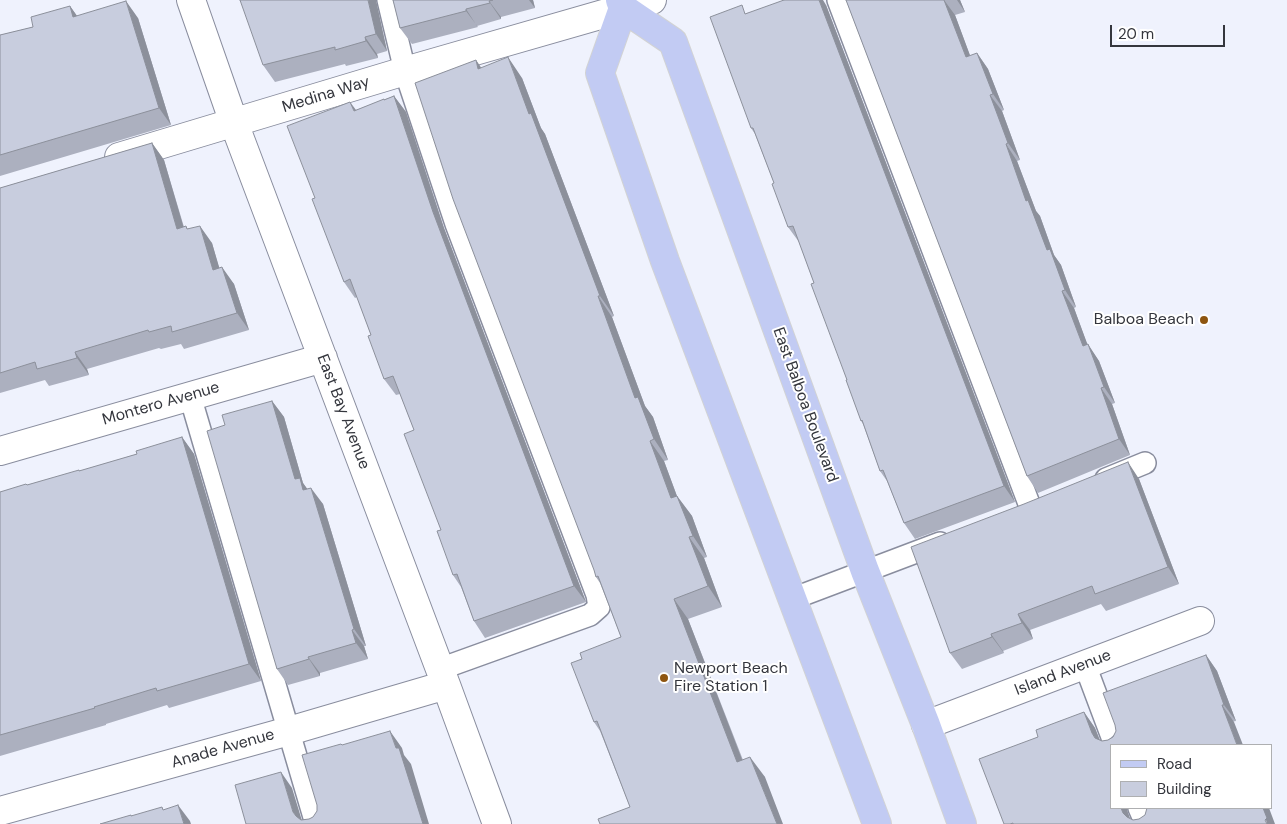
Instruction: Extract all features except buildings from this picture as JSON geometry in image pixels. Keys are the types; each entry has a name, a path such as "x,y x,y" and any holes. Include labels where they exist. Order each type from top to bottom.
{"main road":[{"name":"East Balboa Boulevard","path":"622,4 673,42 866,571 962,824"},
{"path":"622,4 600,73 665,261 877,824"}],"street":[{"name":"East Bay Avenue","path":"191,0 234,123 497,824"},
{"name":"Medina Way","path":"94,165 622,4 652,0"},
{"name":"Montero Avenue","path":"0,451 323,358"},
{"name":"Island Avenue","path":"926,726 1200,621"},
{"name":"Anade Avenue","path":"0,811 289,730 443,677"}],"lane":[{"path":"388,0 405,71 456,224 597,596 599,607 590,615 443,677"},
{"path":"838,0 1030,509"},
{"path":"190,396 316,824"},
{"path":"1092,484 1145,463"},
{"path":"792,599 957,536"},
{"path":"1085,664 1116,744"},
{"path":"1139,809 1146,824"}],"place":[{"name":"Balboa Beach","path":"1204,320"},
{"name":"Newport Beach Fire Station 1","path":"664,678"}]}
